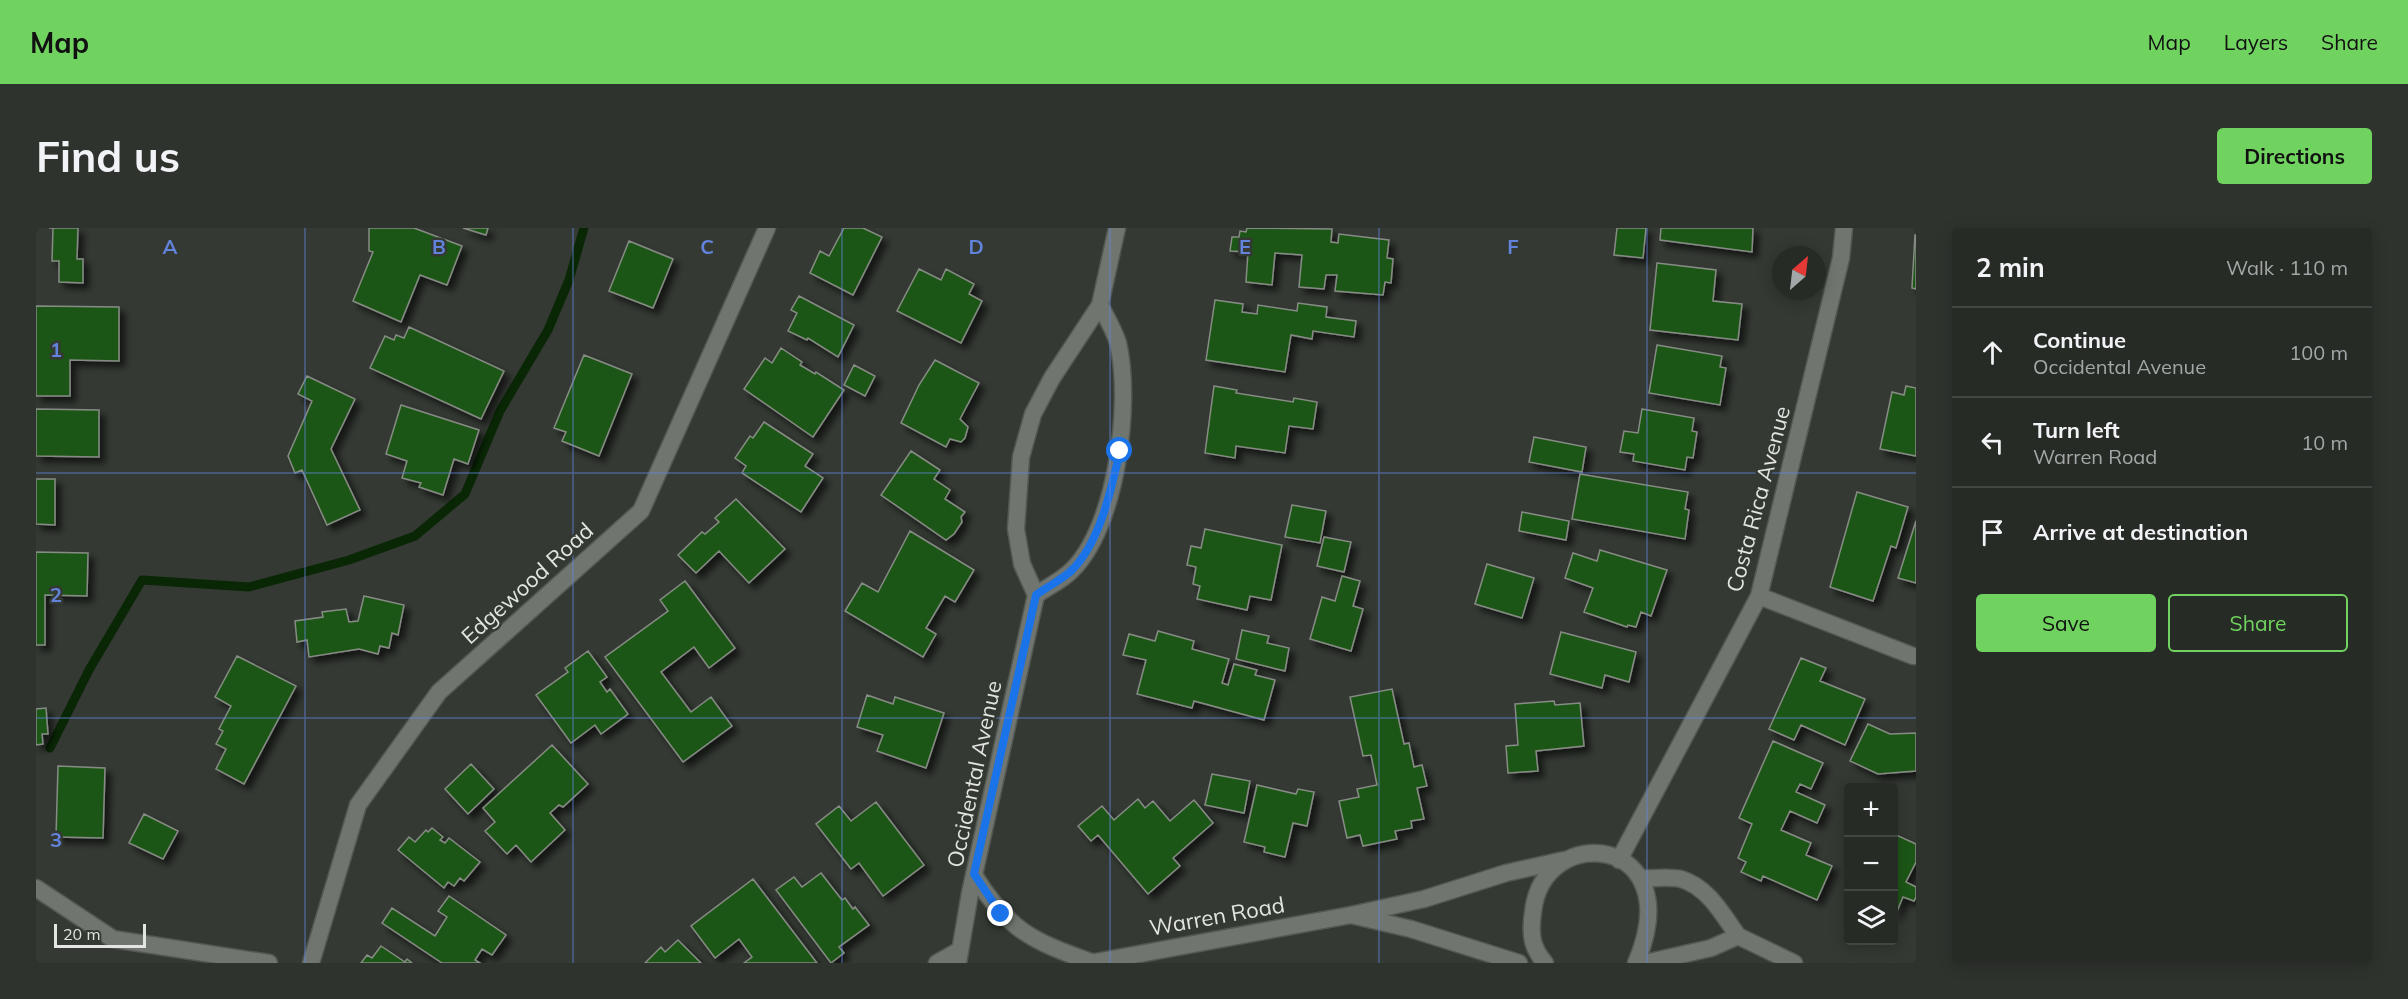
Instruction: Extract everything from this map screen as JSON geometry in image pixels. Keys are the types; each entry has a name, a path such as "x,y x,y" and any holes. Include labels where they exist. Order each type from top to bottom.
{"street":[{"name":"Edgewood Road","path":"311,963 358,805 439,692 641,511 766,228"},
{"path":"1100,305 1117,341 1122,373 1120,451 1108,505 1089,544 1071,571 1036,595 1022,564 1016,529 1022,457 1034,414 1052,378 1080,331 1100,305 1117,228"},
{"name":"Costa Rica Avenue","path":"1619,860 1759,596 1841,258 1844,228"},
{"name":"Occidental Avenue","path":"959,957 974,874 1036,595"},
{"path":"1759,596 1913,656"},
{"name":"Warren Road","path":"974,874 989,900 1018,929 1042,944 1090,963 1351,915 1424,899 1506,873 1585,854 1606,855 1627,863 1642,878"},
{"path":"1545,963 1536,953 1532,941 1533,908 1539,888 1549,873 1564,860"},
{"path":"1636,963 1648,926 1649,906 1642,878 1680,879 1700,890 1714,903 1738,936 1794,963"},
{"path":"36,888 113,939 269,963"},
{"name":"Warren Road","path":"1351,915 1411,929 1519,963"},
{"path":"1645,963 1711,948 1738,936"},
{"path":"937,963 959,957"}],"building":[{"path":"53,228 78,228 77,259 83,259 83,283 59,282 59,261 52,261"},
{"path":"369,228 414,228 462,246 447,285 420,275 401,322 353,301 373,252 369,251"},
{"path":"463,228 488,228 486,235"},
{"path":"844,228 863,228 882,237 853,295 810,273 820,251 829,256"},
{"path":"1247,228 1332,229 1331,242 1338,243 1339,234 1389,240 1387,258 1393,259 1391,283 1385,282 1383,295 1335,291 1337,275 1326,275 1324,289 1299,287 1302,255 1275,253 1272,285 1246,282 1248,252 1230,251 1232,237 1239,237 1240,231 1246,232"},
{"path":"1617,228 1646,228 1643,258 1614,255"},
{"path":"1661,228 1753,228 1752,252 1660,240"},
{"path":"1916,235 1916,289 1912,288"},
{"path":"629,241 673,259 653,308 609,291"},
{"path":"1657,263 1716,270 1713,301 1742,304 1738,340 1650,330"},
{"path":"919,269 941,280 946,269 974,284 969,294 982,301 961,343 897,311"},
{"path":"799,296 854,325 838,357 808,338 807,340 788,331 797,313 791,310"},
{"path":"1215,300 1243,304 1242,312 1257,314 1258,305 1297,311 1298,303 1327,307 1326,317 1356,321 1354,337 1313,331 1312,339 1291,335 1285,372 1206,360"},
{"path":"36,306 119,307 119,361 70,360 70,396 36,396"},
{"path":"409,327 504,371 481,419 370,368 385,336 394,340 396,335 404,338"},
{"path":"1657,345 1722,356 1720,367 1726,368 1720,405 1649,393"},
{"path":"781,348 802,362 800,365 815,374 816,372 844,390 813,437 744,389 765,358 772,363"},
{"path":"584,355 632,374 599,456 562,441 566,432 554,428"},
{"path":"935,360 979,383 960,419 968,427 965,438 961,442 950,439 946,447 901,423 919,385"},
{"path":"854,365 875,376 865,396 844,385"},
{"path":"307,376 355,399 331,449 360,510 327,525 302,470 295,473 288,456 312,401 298,394"},
{"path":"1214,386 1237,390 1236,393 1293,402 1294,398 1317,402 1313,429 1289,426 1285,453 1236,446 1235,458 1205,453"},
{"path":"1906,386 1916,388 1916,456 1880,449 1892,392 1904,395"},
{"path":"401,405 479,430 468,464 454,459 443,495 419,487 421,483 402,478 407,461 386,454"},
{"path":"36,409 99,410 99,457 36,456"},
{"path":"1642,409 1694,418 1692,431 1697,432 1693,458 1687,457 1685,470 1633,461 1634,454 1620,452 1624,431 1638,433"},
{"path":"764,422 813,454 805,466 823,478 801,512 742,473 746,466 735,458 750,436 753,438"},
{"path":"1534,437 1586,447 1582,472 1529,462"},
{"path":"911,451 940,470 934,479 950,490 945,499 965,512 954,534 946,540 881,495"},
{"path":"1580,474 1688,492 1685,509 1689,510 1685,539 1572,519"},
{"path":"36,479 55,479 55,525 36,524"},
{"path":"1857,492 1908,507 1896,548 1891,546 1873,601 1830,587"},
{"path":"736,499 785,549 749,583 719,551 696,573 678,555 702,532 705,534 719,522 715,518"},
{"path":"1292,505 1326,511 1320,543 1285,537"},
{"path":"1522,512 1569,521 1566,540 1519,531"},
{"path":"1916,521 1916,583 1898,578"},
{"path":"1205,529 1282,545 1271,600 1250,596 1247,610 1197,599 1200,586 1193,584 1196,567 1187,565 1191,546 1201,548"},
{"path":"910,531 974,570 955,602 945,596 926,628 936,634 923,657 845,611 862,583 878,592"},
{"path":"1324,537 1351,542 1344,572 1317,566"},
{"path":"1600,550 1667,570 1651,616 1641,612 1636,627 1628,625 1627,627 1584,612 1593,588 1565,578 1573,553 1597,561"},
{"path":"36,552 88,553 87,596 45,595 45,645 36,645"},
{"path":"1487,564 1534,578 1522,618 1475,604"},
{"path":"1342,576 1360,581 1353,606 1363,609 1351,651 1310,639 1322,597 1335,601"},
{"path":"685,581 735,648 709,668 694,647 661,672 691,712 711,697 732,726 683,762 605,657 668,611 660,600"},
{"path":"364,596 404,605 398,635 392,633 389,648 380,646 378,654 359,649 309,657 307,640 297,642 295,621 323,617 322,612 346,609 349,622 358,621"},
{"path":"1242,630 1269,636 1267,643 1289,648 1285,671 1236,659"},
{"path":"1158,631 1194,641 1192,649 1229,659 1222,683 1228,685 1234,664 1257,670 1255,675 1275,680 1264,720 1194,701 1192,708 1137,694 1146,660 1123,655 1129,634 1155,641"},
{"path":"1561,632 1636,652 1629,682 1605,675 1602,688 1550,674"},
{"path":"588,651 607,677 600,682 607,692 610,689 628,714 601,734 595,725 571,743 536,695 568,672 565,668"},
{"path":"237,656 296,686 244,784 216,769 226,749 216,744 223,731 219,729 231,706 215,697"},
{"path":"1801,658 1826,668 1820,681 1865,699 1845,745 1801,725 1794,740 1769,729"},
{"path":"1392,689 1404,744 1409,743 1414,767 1422,765 1427,786 1417,788 1424,819 1411,821 1412,828 1395,831 1397,839 1363,846 1360,835 1347,838 1339,801 1359,797 1357,789 1377,785 1371,755 1363,756 1350,697"},
{"path":"867,695 893,704 895,697 944,713 926,768 877,751 883,735 857,727"},
{"path":"1554,701 1555,705 1580,703 1584,746 1536,751 1538,771 1508,773 1506,746 1518,745 1515,704"},
{"path":"46,708 48,734 42,734 43,744 36,745 36,709"},
{"path":"1868,724 1890,734 1916,733 1916,771 1878,774 1850,761"},
{"path":"1773,741 1823,763 1811,789 1800,784 1796,792 1825,805 1817,823 1790,811 1781,830 1811,843 1806,855 1832,866 1817,900 1763,876 1761,881 1741,872 1746,862 1738,858 1752,824 1739,818"},
{"path":"552,745 588,784 563,807 559,805 550,813 565,830 531,862 516,845 507,854 485,831 495,822 483,808"},
{"path":"471,764 494,789 468,814 445,789"},
{"path":"58,766 105,768 103,838 56,837"},
{"path":"1212,774 1250,781 1244,813 1205,805"},
{"path":"1257,785 1296,794 1298,789 1314,792 1307,826 1293,823 1285,857 1264,852 1265,847 1244,842"},
{"path":"1138,799 1145,808 1153,801 1170,821 1194,800 1213,823 1173,858 1180,866 1148,894 1098,835 1091,841 1078,826 1102,806 1114,820"},
{"path":"876,802 924,865 883,896 859,863 851,869 816,824 839,806 851,821"},
{"path":"144,814 178,831 163,859 129,843"},
{"path":"432,828 443,837 440,840 445,843 449,838 480,862 464,881 460,878 454,886 448,882 444,888 398,850 409,837 415,842 426,830 428,832"},
{"path":"1898,836 1916,844 1916,862 1906,882 1916,887 1916,897 1914,901 1903,897 1898,909"},
{"path":"821,873 842,900 845,898 853,909 855,907 869,925 839,947 844,953 831,963 776,890 794,877 802,887"},
{"path":"753,879 817,963 744,963 752,957 739,939 715,958 691,926"},
{"path":"449,896 506,935 492,955 482,949 475,960 480,963 442,963 382,923 392,908 435,936 447,917 438,911"},
{"path":"678,940 701,963 645,963 661,947 665,952"},
{"path":"381,946 405,962 407,959 412,963 361,963 367,955 372,958"}],"waterway":[{"path":"50,748 89,670 142,580 249,587 349,560 415,536 465,494 500,411 548,330 569,280 584,228"}],"route":[{"path":"1001,914 989,900 974,874 1036,595 1071,571 1089,544 1108,505 1120,451"}]}
